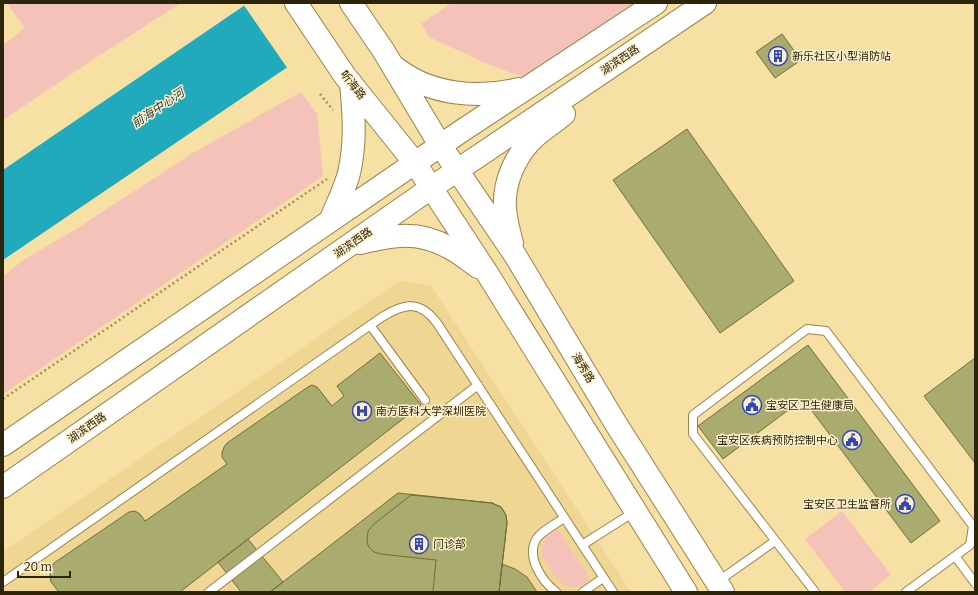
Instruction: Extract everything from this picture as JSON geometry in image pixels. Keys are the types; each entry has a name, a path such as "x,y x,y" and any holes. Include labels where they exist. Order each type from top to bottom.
{"main road":[{"name":"听海路","path":"296,3 348,80 415,163"},
{"path":"351,3 388,57 440,145"},
{"path":"3,445 440,145 656,3"},
{"name":"湖滨西路","path":"3,487 431,188 705,3"},
{"path":"516,255 508,229 505,210 506,191 510,175 521,152 536,136 572,107 630,53"},
{"path":"388,57 408,77 425,85 446,91 466,94 487,94 508,92 528,87"},
{"path":"331,219 348,174 352,151 354,118 348,80"},
{"name":"海秀路","path":"440,145 516,255 616,424 720,587"},
{"path":"415,163 487,273 686,592"},
{"path":"351,245 399,235 415,235 432,239 450,248 487,273"},
{"path":"504,300 502,296 505,287 513,280 524,279 530,281 534,285"}],"lane":[{"path":"3,582 370,325 398,309 406,306 415,306 424,309 437,323 613,592"},
{"path":"370,325 425,400"},
{"path":"815,592 693,434 692,415 807,329 826,331 973,526 970,545 906,592"},
{"path":"209,592 478,385"},
{"path":"582,545 635,512"},
{"path":"556,592 545,581 538,570 534,560 533,548 537,538 542,533 564,518"},
{"path":"720,587 776,541"},
{"path":"955,556 975,583"},
{"path":"584,592 604,578"}],"path":[{"path":"320,94 336,114"},
{"path":"3,398 329,177"}],"shaded area":[{"path":"7,3 181,3 3,120 3,45 25,28"},
{"path":"452,3 647,3 528,77 514,74 483,62 429,37 421,24"},
{"path":"301,92 317,114 323,176 3,394 3,276 25,259 73,231 193,153"},
{"name":"南方医科大学深圳医院","path":"400,281 431,286 631,592 3,592 3,552"},
{"path":"842,511 891,575 869,592 845,592 805,539"},
{"path":"556,530 559,531 589,577 587,582 584,584 574,587 564,584 557,578 545,562 542,551 544,542 552,532"}],"water":[{"name":"前海中心河","path":"248,3 382,3 3,260 3,170"}],"pier":[{"path":"384,3 288,69 243,4"}],"building":[{"name":"新乐社区小型消防站","path":"782,34 801,60 775,78 756,52"},
{"path":"687,129 794,281 720,333 613,180"},
{"path":"808,345 940,521 911,543 803,399 723,459 698,426"},
{"path":"380,353 421,405 180,592 59,592 51,582 51,567 54,563 129,512 135,511 140,514 145,521 227,464 222,457 222,453 227,443 308,387 312,385 317,387 332,406 344,396 337,386"},
{"path":"975,358 975,463 924,396"},
{"name":"门诊部","path":"398,493 492,503 501,507 506,515 507,523 499,592 270,592"},
{"path":"411,495 492,503 501,507 506,515 507,523 499,592 433,592 436,560 381,554 374,552 369,547 367,543 368,531 374,524"},
{"path":"248,539 283,582 270,592 241,592 218,562"},
{"path":"502,564 515,569 527,577 537,592 499,592"}],"place":[{"name":"新乐社区小型消防站","path":"778,56"},
{"name":"宝安区卫生健康局","path":"752,405"},
{"name":"南方医科大学深圳医院","path":"362,411"},
{"name":"宝安区疾病预防控制中心","path":"852,440"},
{"name":"宝安区卫生监督所","path":"905,504"},
{"name":"门诊部","path":"419,544"}]}
